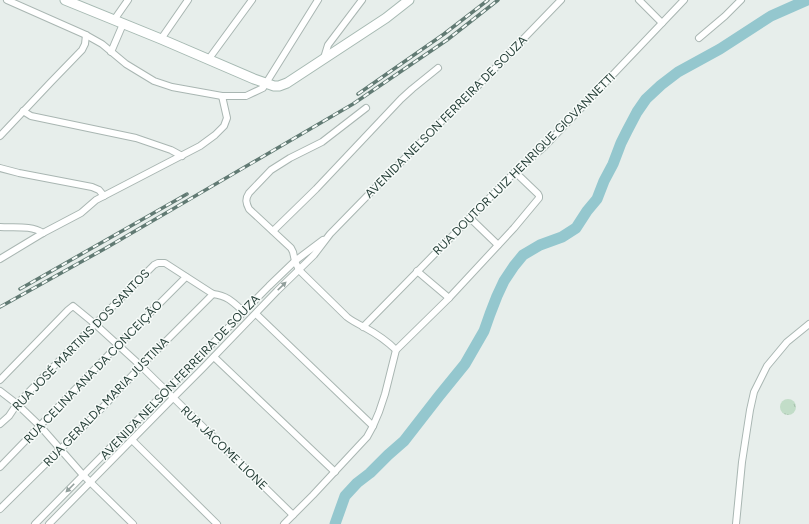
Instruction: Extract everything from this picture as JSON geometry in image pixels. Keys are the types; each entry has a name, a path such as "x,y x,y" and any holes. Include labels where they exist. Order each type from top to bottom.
{"street":[{"path":"7,0 86,35 102,44 126,64 154,81 172,87 222,96 246,96 263,88 318,0"},
{"path":"65,0 274,86 287,83 386,18 409,0"},
{"path":"114,20 128,0"},
{"path":"161,39 188,0"},
{"path":"208,60 252,0"},
{"path":"324,58 328,45 362,0"},
{"name":"AVENIDA NELSON FERREIRA DE SOUZA","path":"35,524 269,286 295,262 330,234 429,133 471,93 561,0"},
{"path":"639,0 662,23"},
{"name":"RUA DOUTOR LUIZ HENRIQUE GIOVANNETTI","path":"363,327 515,172 544,147 684,0"},
{"path":"699,38 741,0"},
{"path":"111,52 123,24"},
{"path":"0,136 82,50 85,44 86,35"},
{"path":"273,231 316,189 401,99 438,68"},
{"path":"0,259 81,212 96,200 200,146 224,126 227,118 222,96"},
{"path":"366,108 322,142 290,158 271,170 249,193 246,200 249,209 291,248 299,270 353,322 391,345 396,350"},
{"path":"23,111 30,116 136,138 171,150 182,156"},
{"path":"0,168 92,188 99,190 104,196"},
{"path":"286,523 367,437 379,412 385,394 396,350 449,298 539,198 538,194 515,172"},
{"path":"470,218 498,245"},
{"path":"0,227 32,228 43,233"},
{"name":"AVENIDA NELSON FERREIRA DE SOUZA","path":"49,524 314,255 330,234"},
{"name":"RUA JOSÉ MARTINS DOS SANTOS","path":"0,424 9,416 17,404 154,265 158,263 165,263 186,277"},
{"path":"417,272 449,298"},
{"path":"186,277 213,294 222,295 231,300 244,312"},
{"name":"RUA CELINA ANA DA CONCEIÇÃO","path":"0,467 186,277"},
{"name":"RUA GERALDA MARIA JUSTINA","path":"0,509 102,408 141,366 213,294"},
{"name":"RUA JÁCOME LIONE","path":"0,380 73,306 141,366 293,515"},
{"path":"256,314 373,426"},
{"path":"736,524 743,454 754,392 766,366 786,342 809,324"},
{"path":"214,357 335,472"},
{"path":"0,391 17,404 40,426 83,475 133,524"},
{"path":"132,440 217,524"}],"green space":[{"path":"785,399 791,399 796,404 794,413 791,415 785,415 780,410 780,404"}],"waterway":[{"path":"335,524 345,496 357,483 370,473 404,441 465,364 484,331 497,296 504,281 514,266 523,255 540,245 562,237 576,228 597,199 621,143 637,112 646,99 678,72 720,49 771,16 807,0"}],"railway":[{"path":"358,94 444,34 488,0"},
{"path":"0,307 106,248 353,104 447,40 498,0"},
{"path":"20,289 187,194"}]}
